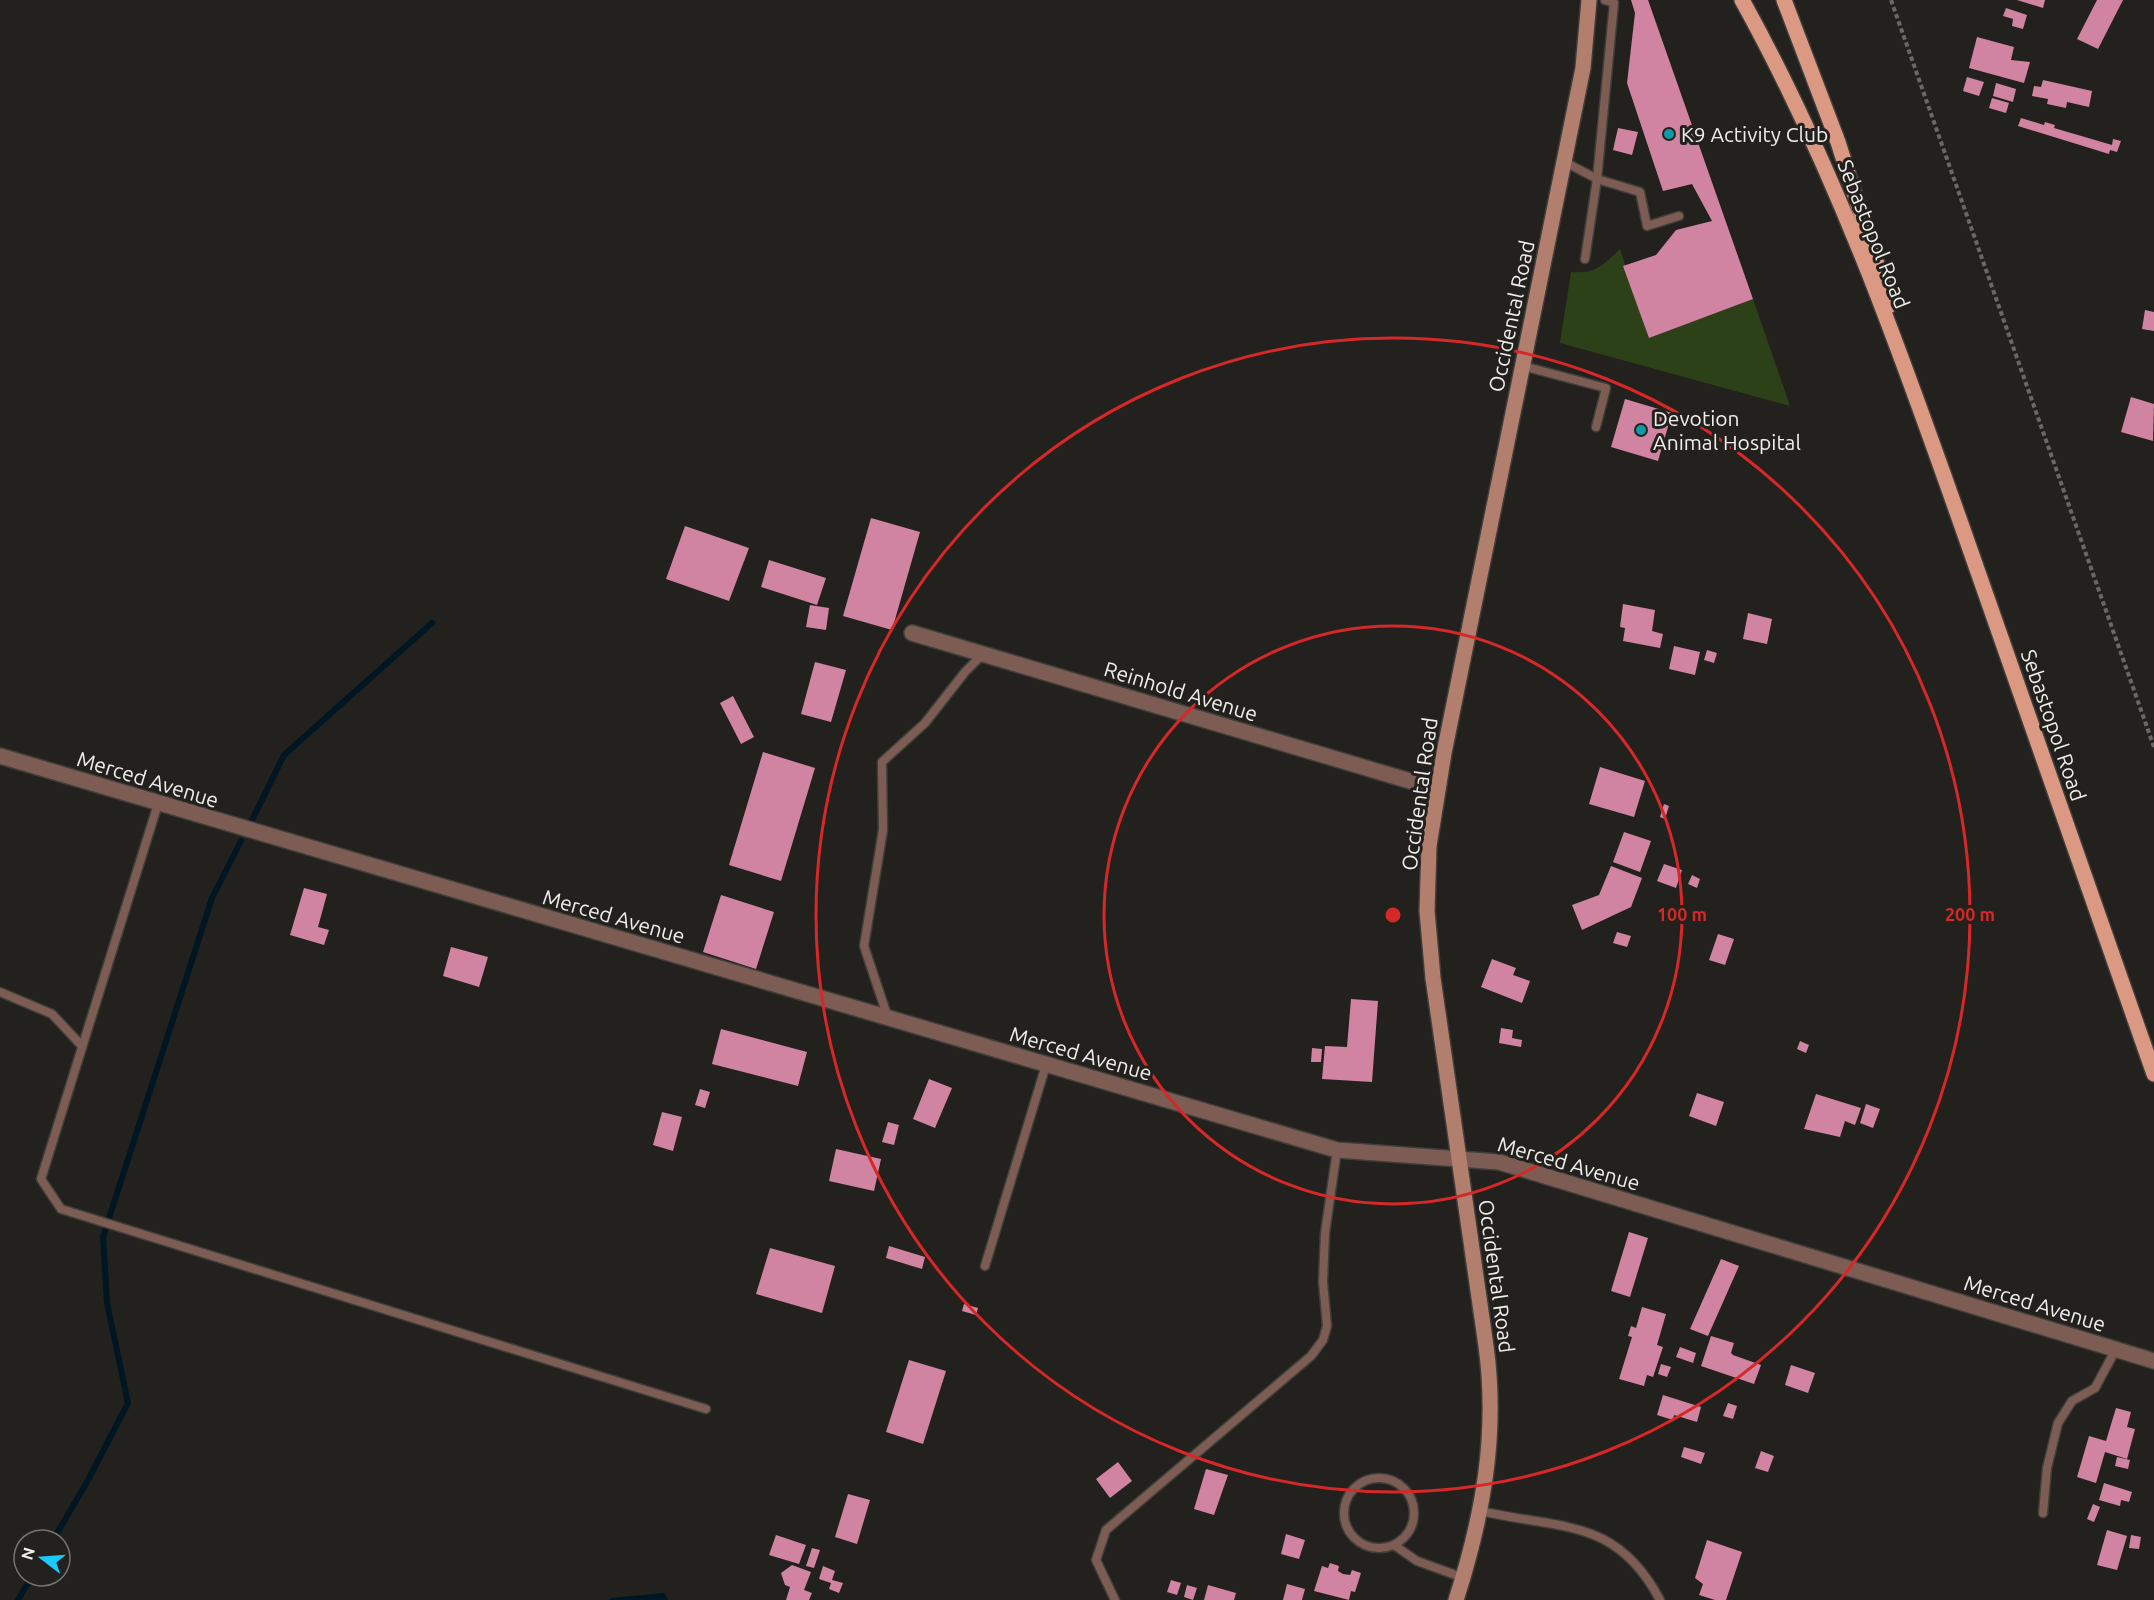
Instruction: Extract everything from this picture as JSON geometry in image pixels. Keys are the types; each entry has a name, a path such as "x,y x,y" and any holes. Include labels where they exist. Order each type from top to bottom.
{"main road":[{"name":"Sebastopol Road","path":"1742,0 1821,161 1914,389"},
{"name":"Sebastopol Road","path":"1784,0 1853,187 1914,389 2154,1074"}],"street":[{"name":"Occidental Road","path":"1456,1600 1481,1511 1490,1447 1490,1374 1433,978 1427,911 1429,846 1437,789 1583,68 1589,0"},
{"name":"Reinhold Avenue","path":"912,633 1437,789"},
{"name":"Merced Avenue","path":"0,756 1337,1150 1499,1162 2154,1361"}],"lane":[{"path":"1585,259 1597,179 1614,3 1605,0"},
{"path":"1564,162 1597,179 1640,192 1647,226 1679,216"},
{"path":"1522,366 1606,387 1596,427"},
{"path":"888,1019 864,946 883,830 882,762 924,723 965,672 983,654"},
{"path":"158,804 41,1179 61,1209 706,1409"},
{"path":"0,992 52,1014 82,1046"},
{"path":"985,1266 1046,1065"},
{"path":"1115,1600 1096,1560 1106,1530 1311,1356 1323,1340 1327,1326 1323,1282 1325,1233 1337,1150"},
{"path":"2043,1513 2047,1468 2058,1423 2072,1401 2095,1388 2116,1349"},
{"path":"1394,1545 1405,1537 1412,1527 1413,1504 1401,1485 1390,1480 1368,1480 1358,1486 1345,1505 1348,1528 1363,1545 1374,1548 1394,1545 1417,1561 1464,1578"},
{"path":"1481,1511 1569,1527 1604,1537 1625,1551 1646,1575 1660,1600"}],"path":[{"path":"1891,0 2154,747"}],"green space":[{"path":"1620,249 1649,338 1753,299 1790,406 1560,343 1571,272 1587,272 1598,268"}],"water":[{"path":"664,1593 668,1600 608,1600 612,1598"}],"building":[{"name":"K9 Activity Club","path":"1631,0 1648,0 1753,299 1649,338 1623,266 1656,255 1676,230 1712,221 1692,184 1663,191 1627,83 1635,13"},
{"path":"2017,0 2045,0 2043,8"},
{"path":"2097,0 2123,0 2098,49 2077,39"},
{"path":"2006,8 2027,15 2023,29 2012,26 2013,19 2003,16"},
{"path":"1977,37 2014,47 2011,60 2030,62 2024,83 1969,68"},
{"path":"1967,77 1984,82 1979,96 1963,91"},
{"path":"2043,80 2092,91 2089,107 2067,102 2066,108 2047,104 2048,99 2032,96 2034,86 2041,87"},
{"path":"1996,83 2016,89 2013,102 1993,96"},
{"path":"1992,98 2009,103 2006,113 1989,108"},
{"path":"2021,118 2044,125 2045,122 2055,125 2054,128 2112,145 2113,139 2121,141 2117,152 2110,150 2109,154 2018,126"},
{"path":"1618,128 1638,132 1632,155 1613,150"},
{"path":"2145,310 2154,312 2154,331 2142,329"},
{"path":"2131,397 2154,404 2153,441 2121,432"},
{"name":"Devotion Animal Hospital","path":"1625,399 1672,413 1658,461 1611,447"},
{"path":"871,518 920,532 892,630 843,616"},
{"path":"685,526 749,548 729,601 666,579"},
{"path":"769,560 826,578 817,605 761,587"},
{"path":"1623,604 1655,610 1652,631 1663,634 1660,648 1623,641 1625,628 1620,627"},
{"path":"810,605 829,608 826,630 806,627"},
{"path":"1748,613 1772,619 1767,644 1743,639"},
{"path":"1674,646 1700,652 1695,675 1669,669"},
{"path":"1707,650 1717,653 1714,663 1704,660"},
{"path":"815,662 846,670 831,722 801,714"},
{"path":"733,696 754,737 741,744 720,703"},
{"path":"763,752 815,768 781,881 729,865"},
{"path":"1600,767 1645,781 1634,817 1589,804"},
{"path":"1664,804 1669,806 1665,819 1660,817"},
{"path":"1624,832 1651,841 1640,872 1613,862"},
{"path":"1664,864 1682,870 1676,888 1657,881"},
{"path":"1611,866 1642,878 1631,907 1582,930 1572,905 1599,895"},
{"path":"1692,875 1700,879 1697,888 1688,884"},
{"path":"304,888 327,894 318,927 329,930 324,945 290,935"},
{"path":"721,895 774,912 756,969 703,952"},
{"path":"1617,932 1631,936 1627,947 1613,943"},
{"path":"1718,934 1734,939 1725,965 1709,960"},
{"path":"451,947 488,957 479,987 443,976"},
{"path":"1492,959 1516,968 1513,975 1530,981 1522,1003 1481,987"},
{"path":"1351,999 1378,1001 1372,1082 1322,1079 1325,1046 1347,1047"},
{"path":"1501,1028 1513,1030 1512,1038 1522,1040 1521,1047 1499,1043"},
{"path":"721,1029 807,1052 798,1086 712,1064"},
{"path":"1800,1041 1809,1045 1806,1053 1797,1049"},
{"path":"1312,1048 1322,1049 1321,1062 1311,1062"},
{"path":"929,1079 952,1088 935,1128 913,1119"},
{"path":"700,1089 710,1092 705,1108 695,1105"},
{"path":"1697,1093 1724,1102 1716,1126 1689,1116"},
{"path":"1816,1094 1861,1108 1855,1125 1845,1121 1840,1137 1804,1129"},
{"path":"1866,1104 1880,1109 1873,1128 1860,1123"},
{"path":"662,1112 682,1117 673,1151 653,1145"},
{"path":"888,1122 899,1125 894,1145 882,1142"},
{"path":"836,1149 881,1159 874,1191 829,1181"},
{"path":"1629,1232 1648,1238 1630,1297 1611,1291"},
{"path":"889,1246 925,1257 922,1269 886,1258"},
{"path":"770,1248 835,1266 822,1313 756,1294"},
{"path":"1721,1259 1739,1266 1708,1336 1690,1329"},
{"path":"964,1304 978,1308 976,1315 962,1311"},
{"path":"1642,1307 1666,1314 1657,1345 1663,1347 1653,1377 1647,1375 1644,1386 1619,1379 1632,1337 1628,1336 1631,1326 1636,1328"},
{"path":"1711,1336 1734,1343 1731,1353 1733,1355 1761,1365 1754,1384 1701,1366"},
{"path":"1680,1347 1696,1353 1693,1363 1676,1357"},
{"path":"909,1360 946,1371 923,1444 886,1432"},
{"path":"1661,1364 1671,1367 1667,1377 1658,1374"},
{"path":"1791,1365 1815,1373 1808,1393 1785,1385"},
{"path":"1663,1395 1701,1407 1697,1422 1674,1415 1673,1420 1657,1415"},
{"path":"1728,1403 1737,1406 1733,1419 1723,1416"},
{"path":"2116,1408 2131,1412 2127,1427 2135,1429 2127,1459 2105,1452 2096,1483 2077,1477 2089,1436 2106,1441"},
{"path":"1684,1447 1705,1453 1701,1464 1681,1457"},
{"path":"1761,1451 1774,1456 1768,1472 1755,1468"},
{"path":"2117,1457 2130,1460 2128,1469 2115,1466"},
{"path":"1118,1462 1132,1481 1110,1498 1096,1479"},
{"path":"1206,1469 1228,1475 1214,1515 1194,1509"},
{"path":"2104,1483 2132,1492 2129,1502 2121,1500 2120,1506 2099,1500"},
{"path":"848,1494 870,1500 857,1544 835,1537"},
{"path":"2093,1504 2100,1507 2094,1522 2087,1519"},
{"path":"2107,1530 2127,1536 2117,1570 2097,1565"},
{"path":"1286,1534 1305,1540 1299,1559 1281,1554"},
{"path":"776,1535 806,1545 799,1564 769,1555"},
{"path":"2131,1535 2141,1537 2139,1549 2129,1548"},
{"path":"1707,1540 1742,1552 1726,1600 1715,1600 1699,1595 1703,1584 1695,1578"},
{"path":"812,1548 820,1550 814,1568 806,1566"},
{"path":"1330,1563 1339,1566 1338,1571 1343,1574 1350,1575 1352,1570 1361,1573 1355,1592 1351,1591 1349,1600 1314,1591 1322,1566 1328,1568"},
{"path":"792,1565 811,1572 804,1590 812,1593 809,1600 786,1600 790,1587 785,1585 781,1573"},
{"path":"823,1566 835,1571 832,1580 843,1583 839,1593 829,1589 831,1583 819,1579"},
{"path":"1171,1580 1181,1583 1177,1595 1167,1592"},
{"path":"1287,1584 1305,1589 1302,1600 1283,1600"},
{"path":"1187,1585 1197,1588 1193,1600 1184,1597"},
{"path":"1208,1585 1236,1593 1234,1600 1204,1600"}],"waterway":[{"path":"251,822 284,755 432,623"},
{"path":"60,1528 128,1403 107,1303 103,1237 212,898 241,841"},
{"path":"18,1600 25,1588"}],"place":[{"name":"K9 Activity Club","path":"1669,134"},
{"name":"Devotion Animal Hospital","path":"1641,430"}]}
